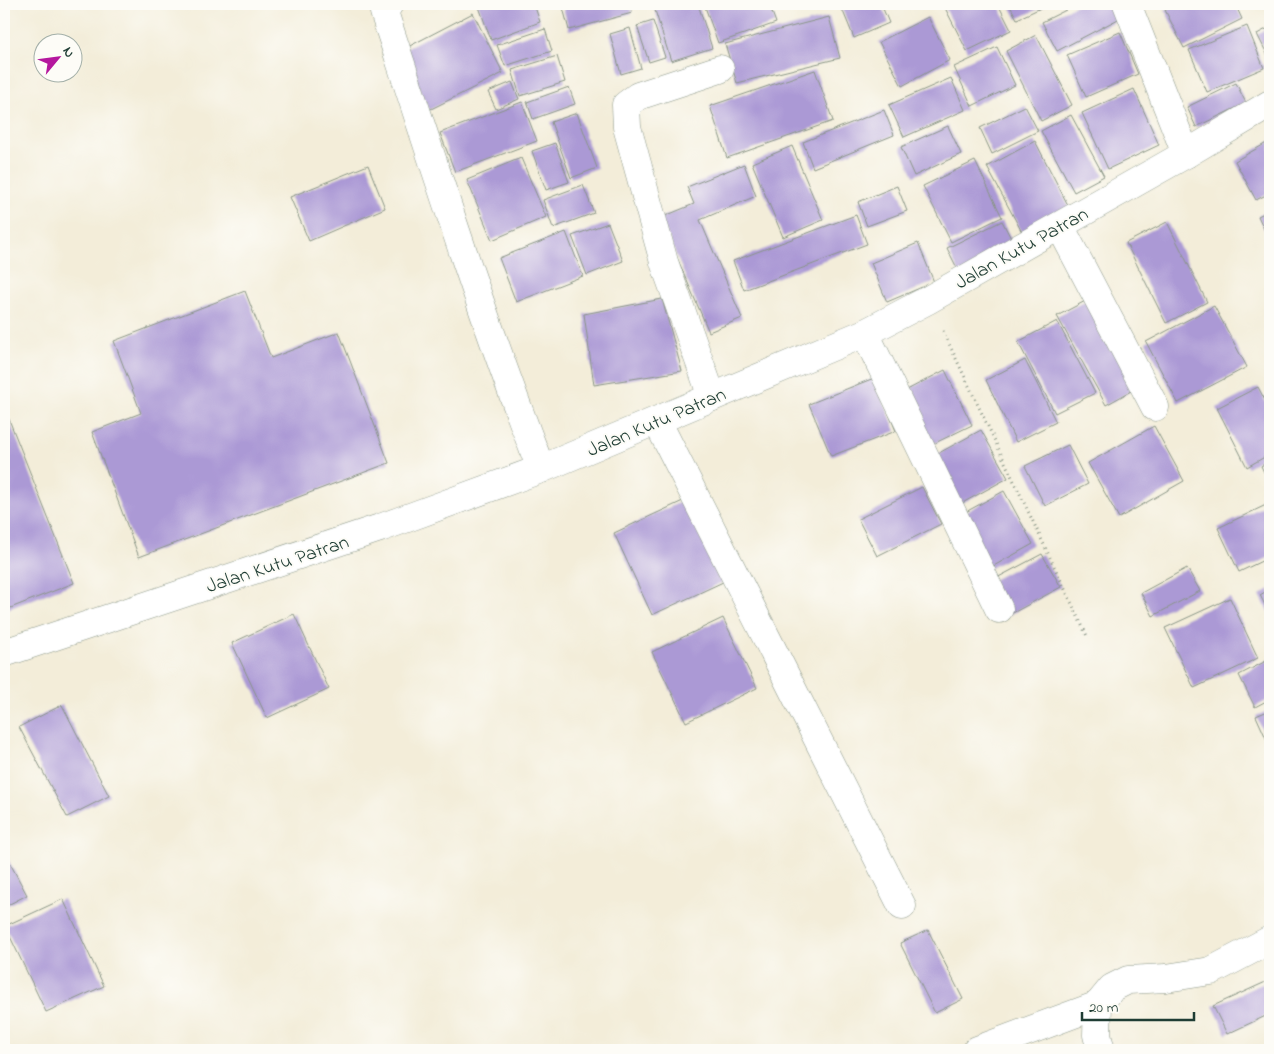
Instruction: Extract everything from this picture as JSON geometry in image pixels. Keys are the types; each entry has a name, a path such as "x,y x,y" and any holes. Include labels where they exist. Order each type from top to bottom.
{"street":[{"path":"389,4 384,12 466,261 541,469"},
{"path":"1127,4 1186,154"},
{"path":"712,397 664,262 627,127 626,105 638,96 720,69"},
{"name":"Jalan Kutu Patran","path":"4,653 380,528 541,469 865,333 1060,226 1270,104"},
{"path":"1060,226 1154,407"},
{"path":"865,333 999,609"},
{"path":"657,421 902,906"},
{"path":"977,1050 1098,1005 1112,988 1128,980 1166,978 1211,971 1270,940"},
{"path":"1098,1005 1096,1035 1101,1050"}],"path":[{"path":"928,300 1088,638"}],"building":[{"path":"478,4 534,4 540,22 491,40"},
{"path":"562,4 630,4 632,13 569,30"},
{"path":"653,4 698,4 712,48 671,61"},
{"path":"704,4 769,4 776,23 718,43"},
{"path":"840,4 881,4 889,23 854,38"},
{"path":"943,4 998,4 1011,30 967,51"},
{"path":"1009,4 1046,4 1047,5 1017,19"},
{"path":"1078,4 1118,4 1124,16 1057,51 1042,22"},
{"path":"1178,4 1235,4 1242,19 1184,48 1165,10"},
{"path":"473,13 503,73 429,110 400,51"},
{"path":"829,17 840,58 737,83 725,44"},
{"path":"928,17 950,60 902,86 879,42"},
{"path":"653,21 665,57 649,62 637,26"},
{"path":"1247,26 1264,68 1207,92 1189,50"},
{"path":"1270,27 1270,60 1257,34"},
{"path":"630,28 641,68 621,74 610,34"},
{"path":"545,29 552,51 505,66 497,45"},
{"path":"1120,32 1138,74 1086,97 1067,55"},
{"path":"1036,35 1072,105 1041,121 1006,51"},
{"path":"997,47 1015,85 972,106 954,67"},
{"path":"557,56 565,82 520,96 512,70"},
{"path":"815,70 833,121 727,158 710,106"},
{"path":"951,78 965,110 904,137 889,105"},
{"path":"512,82 519,99 496,109 488,92"},
{"path":"1236,83 1246,103 1196,127 1187,107"},
{"path":"569,87 575,104 533,119 527,102"},
{"path":"1134,89 1159,145 1108,169 1082,113"},
{"path":"522,102 537,141 455,172 440,133"},
{"path":"1025,106 1038,131 992,154 980,128"},
{"path":"884,110 894,135 813,168 803,142"},
{"path":"577,113 597,168 571,178 551,122"},
{"path":"1071,115 1104,176 1074,192 1041,131"},
{"path":"948,126 961,154 914,176 901,147"},
{"path":"1035,141 1070,209 1023,234 987,167"},
{"path":"1270,141 1270,193 1256,200 1235,161"},
{"path":"555,143 569,182 546,190 532,151"},
{"path":"792,146 823,220 783,237 752,163"},
{"path":"521,158 546,217 492,240 467,180"},
{"path":"975,161 1002,217 951,242 923,186"},
{"path":"744,164 756,196 700,220 742,318 709,332 660,218 694,204 687,187"},
{"path":"368,165 385,208 309,241 290,197"},
{"path":"583,185 594,213 553,228 543,200"},
{"path":"897,186 907,211 867,226 858,202"},
{"path":"1270,210 1270,242 1258,216"},
{"path":"856,215 867,244 744,290 733,261"},
{"path":"1002,221 1015,246 960,274 947,248"},
{"path":"1167,222 1207,302 1166,323 1126,243"},
{"path":"608,223 623,261 587,275 572,236"},
{"path":"566,232 583,276 516,302 499,258"},
{"path":"918,243 934,282 887,302 871,263"},
{"path":"245,291 271,358 339,332 389,463 139,557 92,432 141,413 114,341"},
{"path":"1091,298 1140,386 1106,405 1057,316"},
{"path":"662,299 682,371 594,385 584,314"},
{"path":"1214,306 1247,367 1178,403 1146,342"},
{"path":"1057,321 1095,393 1055,413 1018,342"},
{"path":"1025,360 1056,422 1016,442 986,380"},
{"path":"945,370 972,425 933,444 907,390"},
{"path":"874,378 896,431 831,456 809,404"},
{"path":"1258,387 1270,410 1270,454 1247,467 1217,408"},
{"path":"6,412 74,583 8,609 4,598 4,413"},
{"path":"1154,426 1184,481 1119,518 1088,463"},
{"path":"981,430 1008,478 955,507 928,459"},
{"path":"1068,445 1088,484 1045,506 1025,466"},
{"path":"1270,461 1270,484 1261,466"},
{"path":"922,487 941,524 877,556 858,519"},
{"path":"1004,491 1033,544 990,568 962,514"},
{"path":"685,500 723,582 652,615 614,533"},
{"path":"1266,505 1270,515 1270,557 1239,572 1218,528"},
{"path":"1042,554 1061,587 1009,615 991,581"},
{"path":"1187,568 1200,591 1153,616 1141,593"},
{"path":"1270,589 1270,615 1260,595"},
{"path":"1230,598 1258,658 1194,688 1165,628"},
{"path":"294,614 329,689 267,718 232,643"},
{"path":"723,618 757,688 686,722 652,652"},
{"path":"1270,659 1270,699 1255,707 1239,675"},
{"path":"62,705 109,796 67,817 19,727"},
{"path":"1270,710 1270,747 1256,716"},
{"path":"4,852 27,895 4,907"},
{"path":"63,899 104,986 46,1012 5,926"},
{"path":"928,930 963,999 935,1013 900,943"},
{"path":"1270,980 1270,1014 1227,1034 1213,1006"}]}
